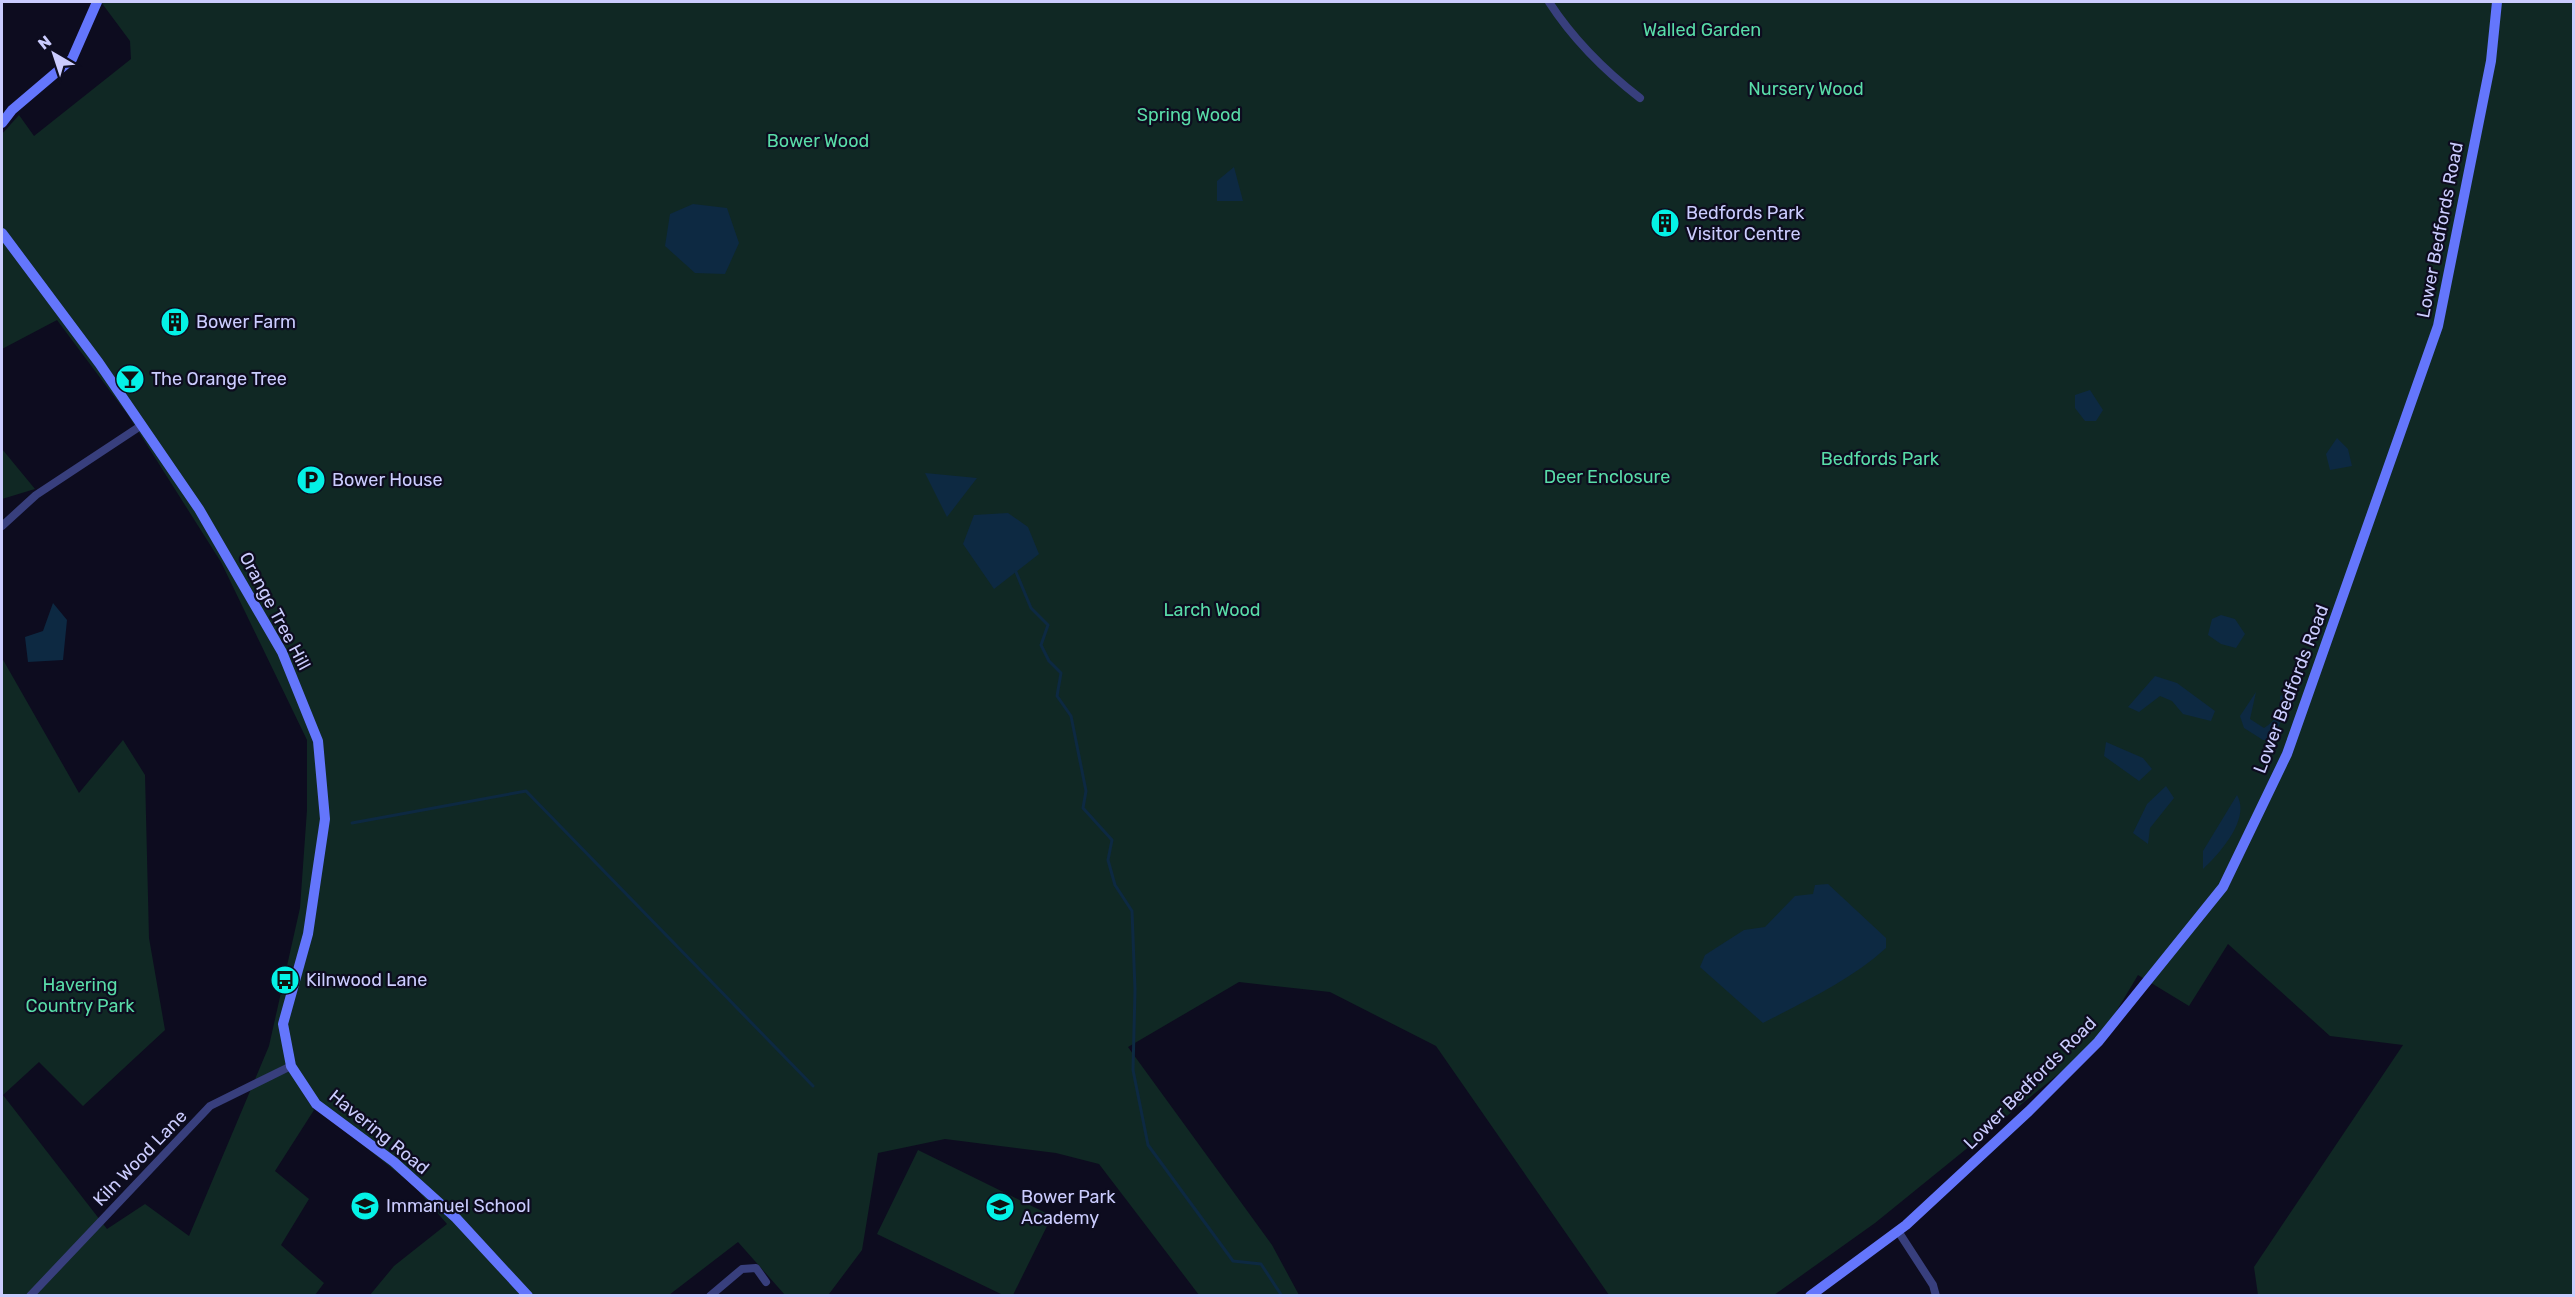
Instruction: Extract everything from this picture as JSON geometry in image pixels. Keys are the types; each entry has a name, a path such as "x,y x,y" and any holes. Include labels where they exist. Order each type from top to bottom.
{"street":[{"path":"3,116 72,59 97,2"},
{"path":"1549,2 1562,21 1612,76 1640,98"},
{"name":"Lower Bedfords Road","path":"1810,1296 1899,1231 2021,1119 2098,1042 2223,887 2287,754 2438,326 2490,61 2497,2"},
{"name":"Orange Tree Hill","path":"2,233 142,425 199,508 282,652 318,741 325,819 308,934 283,1024 291,1066"},
{"path":"2,526 36,495 142,425"},
{"name":"Kiln Wood Lane","path":"30,1296 210,1106 291,1066"},
{"name":"Havering Road","path":"291,1066 316,1104 394,1162 449,1211 528,1296"},
{"path":"1899,1231 1933,1285 1936,1296"},
{"path":"710,1296 742,1269 756,1268 766,1282"}],"green space":[{"path":"101,2 2573,2 2573,1295 2258,1295 2254,1267 2403,1045 2330,1036 2228,944 2189,1006 2138,975 2098,1042 1875,1223 1774,1295 1609,1295 1436,1046 1330,992 1239,982 1128,1047 1272,1245 1299,1295 1199,1295 1099,1164 1056,1153 945,1139 878,1153 862,1250 829,1294 831,1295 785,1295 738,1242 669,1295 370,1295 394,1266 447,1224 414,1186 313,1105 302,1092 314,1110 275,1171 309,1199 281,1245 324,1283 315,1295 2,1295 2,658 79,793 123,740 145,775 149,938 165,1030 83,1106 39,1062 3,1095 107,1229 145,1204 189,1236 269,1046 300,908 307,810 307,740 221,562 128,415 57,320 2,349 2,134 19,115 34,136 131,59 130,41"},
{"path":"2,449 35,489 2,499"},
{"path":"918,1150 1052,1216 1013,1295 1003,1295 877,1234"}],"water":[{"path":"1234,167 1243,201 1217,201 1217,181"},
{"path":"693,204 727,208 739,243 725,274 695,273 665,246 670,214"},
{"path":"2090,390 2103,410 2096,421 2085,421 2075,408 2075,395"},
{"path":"2337,438 2348,449 2352,466 2330,470 2326,454"},
{"path":"925,473 977,478 947,517"},
{"path":"1008,513 1028,527 1039,554 994,589 963,544 974,515"},
{"path":"53,603 67,620 63,660 28,662 25,637 43,631"},
{"path":"2221,615 2235,619 2245,634 2236,648 2221,644 2208,635 2212,619"},
{"path":"2155,676 2177,683 2215,711 2211,721 2183,714 2172,701 2160,696 2139,712 2128,707"},
{"path":"2256,692 2250,719 2264,728 2277,715 2280,696 2288,692 2291,701 2272,740 2263,740 2244,728 2240,716"},
{"path":"2106,742 2143,758 2152,769 2139,781 2104,756"},
{"path":"2166,786 2174,798 2150,828 2148,844 2133,833 2147,804"},
{"path":"2237,795 2240,815 2237,825 2224,845 2203,869 2203,851"},
{"path":"1828,884 1886,938 1886,948 1843,980 1763,1023 1700,967 1705,955 1744,930 1765,927 1795,896 1813,894 1815,885"}],"waterway":[{"path":"1016,572 1031,608 1048,625 1041,645 1049,661 1061,673 1057,696 1071,716 1086,791 1083,808 1112,840 1108,860 1115,885 1132,911 1135,990 1133,1070 1148,1145 1233,1261 1261,1264 1282,1296"},
{"path":"352,823 526,791 813,1086"}],"place":[{"name":"Bedfords Park Visitor Centre","path":"1665,223"},
{"name":"Bower Farm","path":"175,322"},
{"name":"The Orange Tree","path":"130,379"},
{"name":"Bower House","path":"311,480"},
{"name":"Kilnwood Lane","path":"285,980"},
{"name":"Immanuel School","path":"365,1206"},
{"name":"Bower Park Academy","path":"1000,1207"}],"park label":[{"name":"Walled Garden","path":"1702,30"},
{"name":"Nursery Wood","path":"1806,89"},
{"name":"Spring Wood","path":"1189,115"},
{"name":"Bower Wood","path":"818,141"},
{"name":"Bedfords Park","path":"1880,459"},
{"name":"Deer Enclosure","path":"1607,477"},
{"name":"Larch Wood","path":"1212,610"},
{"name":"Havering Country Park","path":"80,995"}]}
